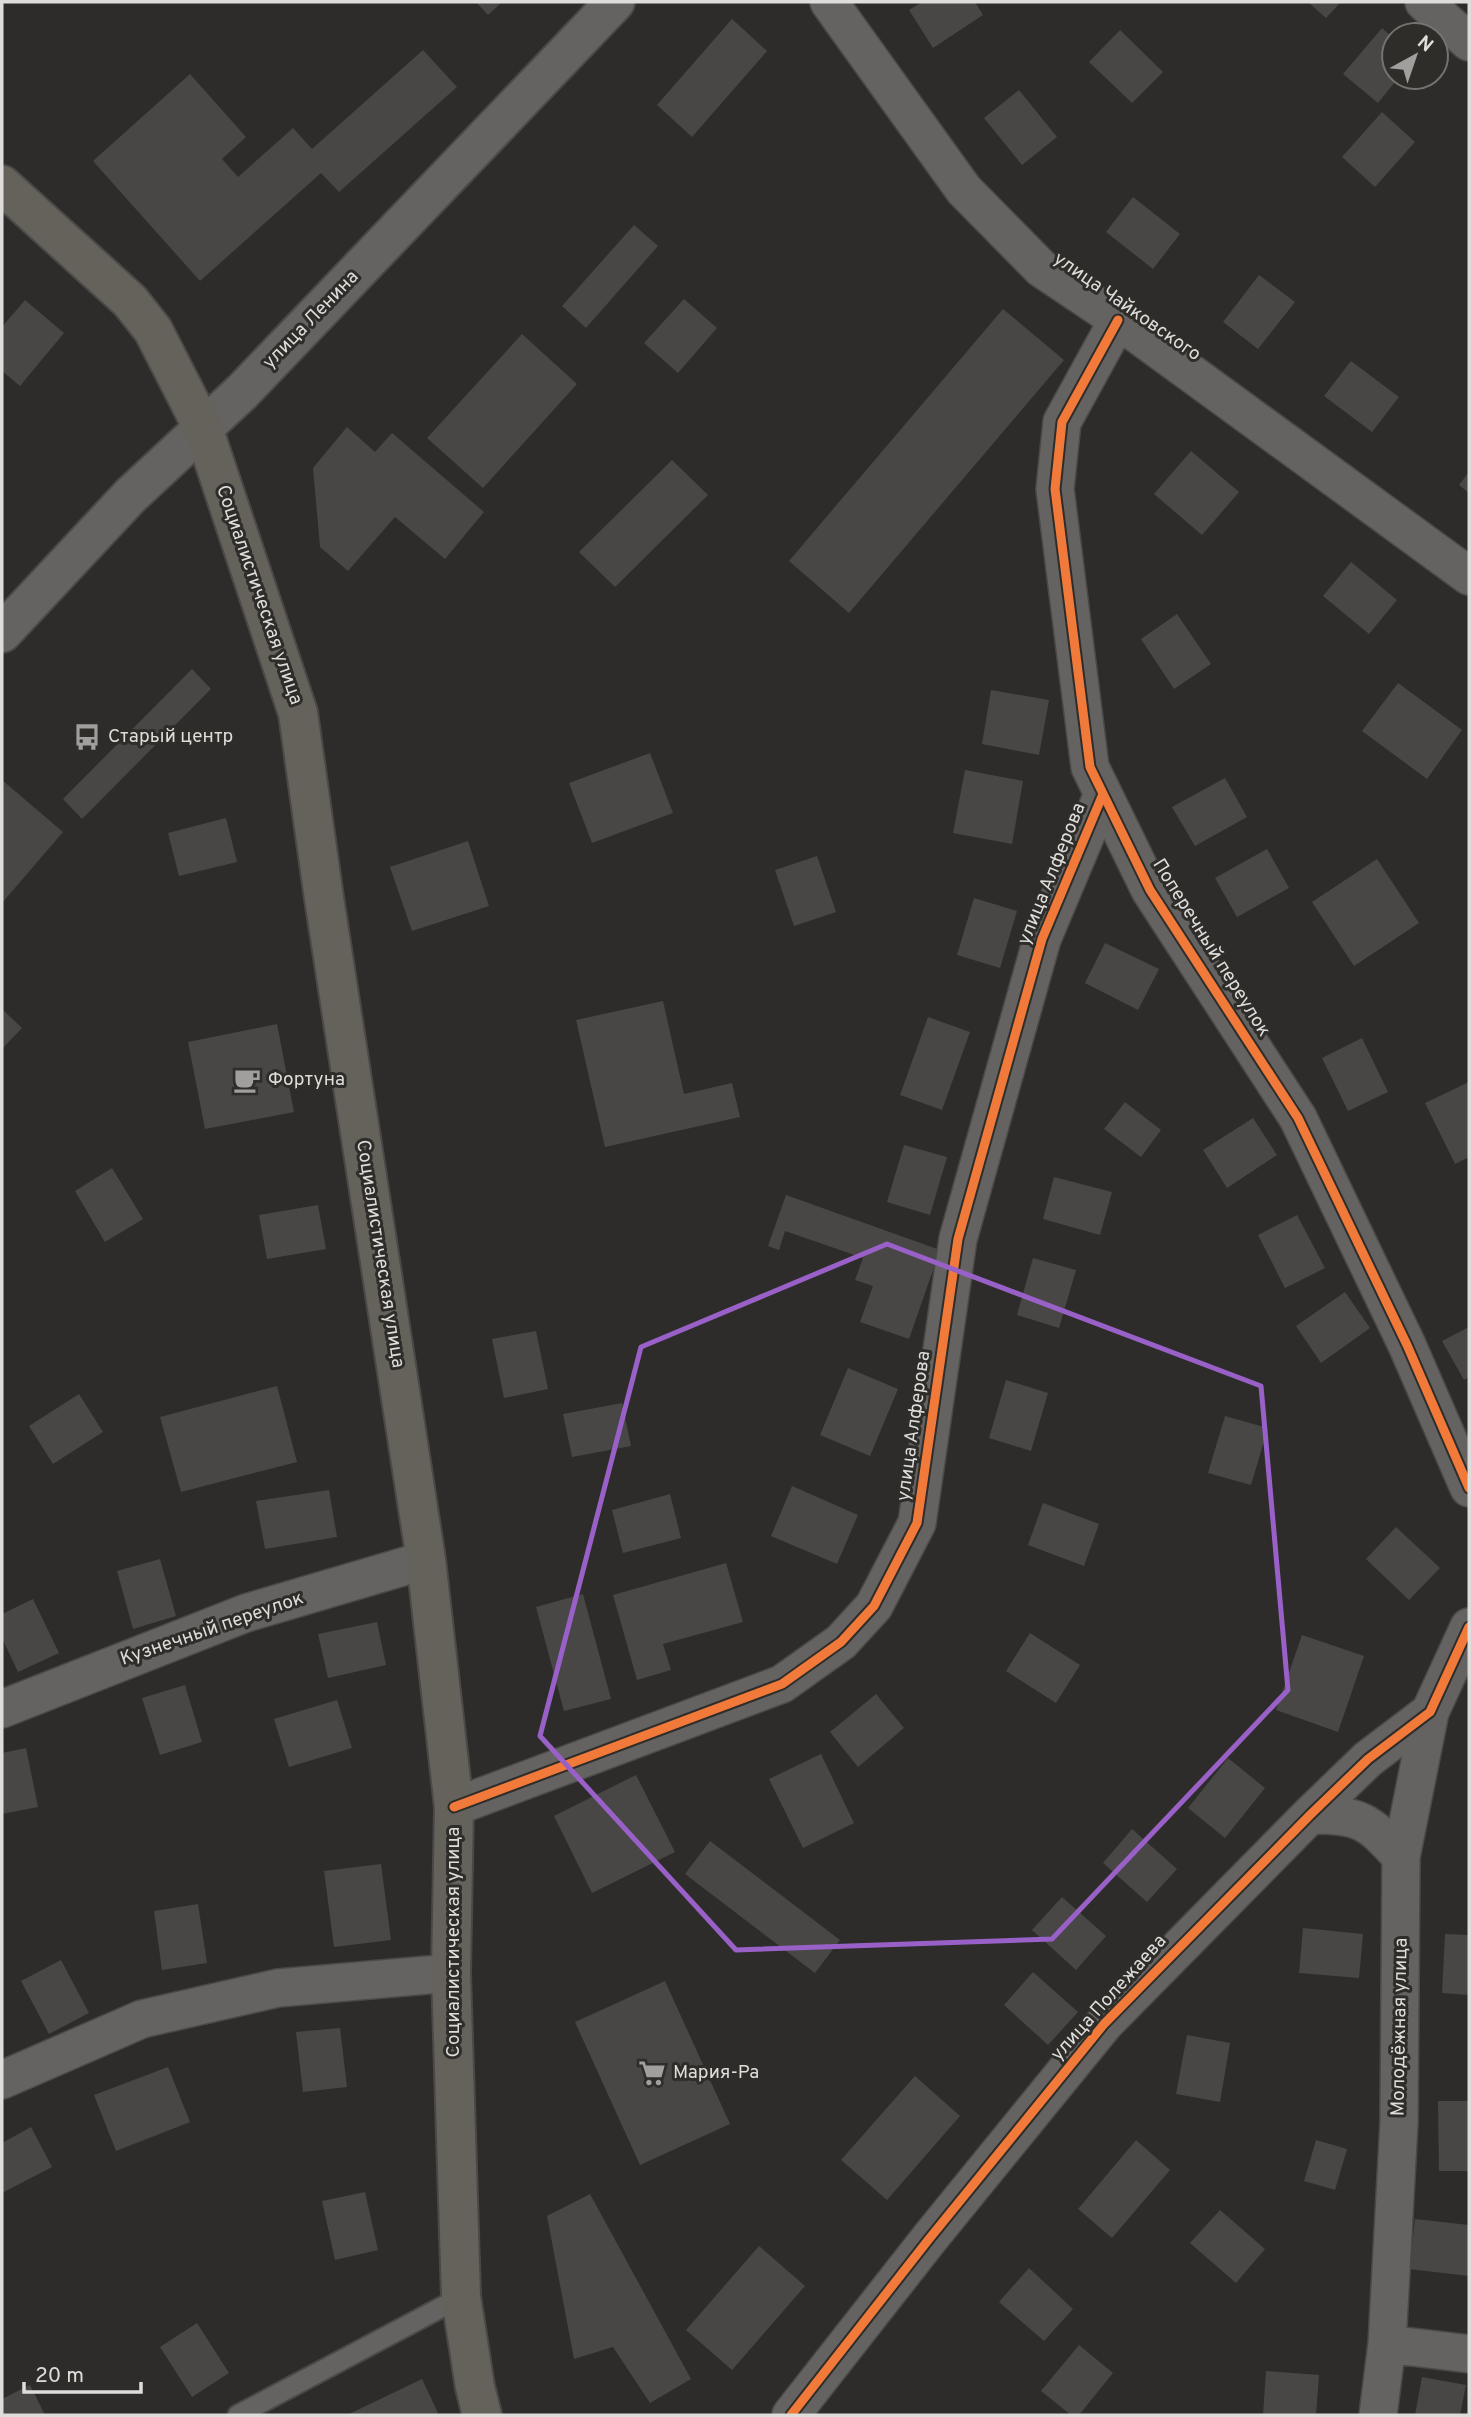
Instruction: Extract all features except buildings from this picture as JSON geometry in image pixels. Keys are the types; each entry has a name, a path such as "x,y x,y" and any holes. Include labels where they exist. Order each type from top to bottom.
{"main road":[{"name":"Социалистическая улица","path":"2,185 139,311 158,338 203,428 298,713 426,1560 454,1807 452,1973 461,2297 482,2415"}],"street":[{"name":"улица Ленина","path":"2,633 116,510 242,392 615,2"},
{"name":"улица Чайковского","path":"829,2 964,190 1042,269 1118,320 1469,576"},
{"path":"1424,2 1469,42"},
{"name":"Поперечный переулок","path":"1118,320 1062,422 1055,489 1090,767 1150,890 1298,1118 1407,1345 1469,1488"},
{"name":"улица Алферова","path":"454,1807 782,1684 841,1642 874,1606 917,1522 958,1239 1020,1017 1042,939 1103,794"},
{"name":"Кузнечный переулок","path":"2,1709 246,1614 426,1560"},
{"name":"улица Полежаева","path":"791,2415 929,2239 1104,2024 1368,1759 1430,1712 1469,1627"},
{"name":"Молодёжная улица","path":"1378,2415 1387,2344 1399,2122 1401,1857 1430,1712"},
{"path":"1310,1815 1358,1818 1374,1828 1401,1857"},
{"path":"2,2080 142,2019 278,1987 452,1973"},
{"path":"1387,2344 1469,2354"}],"lane":[{"path":"238,2415 461,2297"}],"highlighted area":[{"path":"887,1244 1261,1386 1288,1690 1052,1939 736,1950 540,1736 641,1347"}],"cycle path":[{"path":"1118,320 1062,422 1055,489 1090,767 1150,890 1298,1118 1407,1345 1469,1488"},
{"path":"454,1807 782,1684 841,1642 874,1606 917,1523 958,1239 1042,939 1103,794"},
{"path":"791,2415 929,2239 1104,2024 1368,1759 1430,1712 1469,1627"}],"place":[{"name":"Старый центр","path":"87,737"},
{"name":"Фортуна","path":"247,1080"},
{"name":"Мария-Ра","path":"652,2073"}]}
